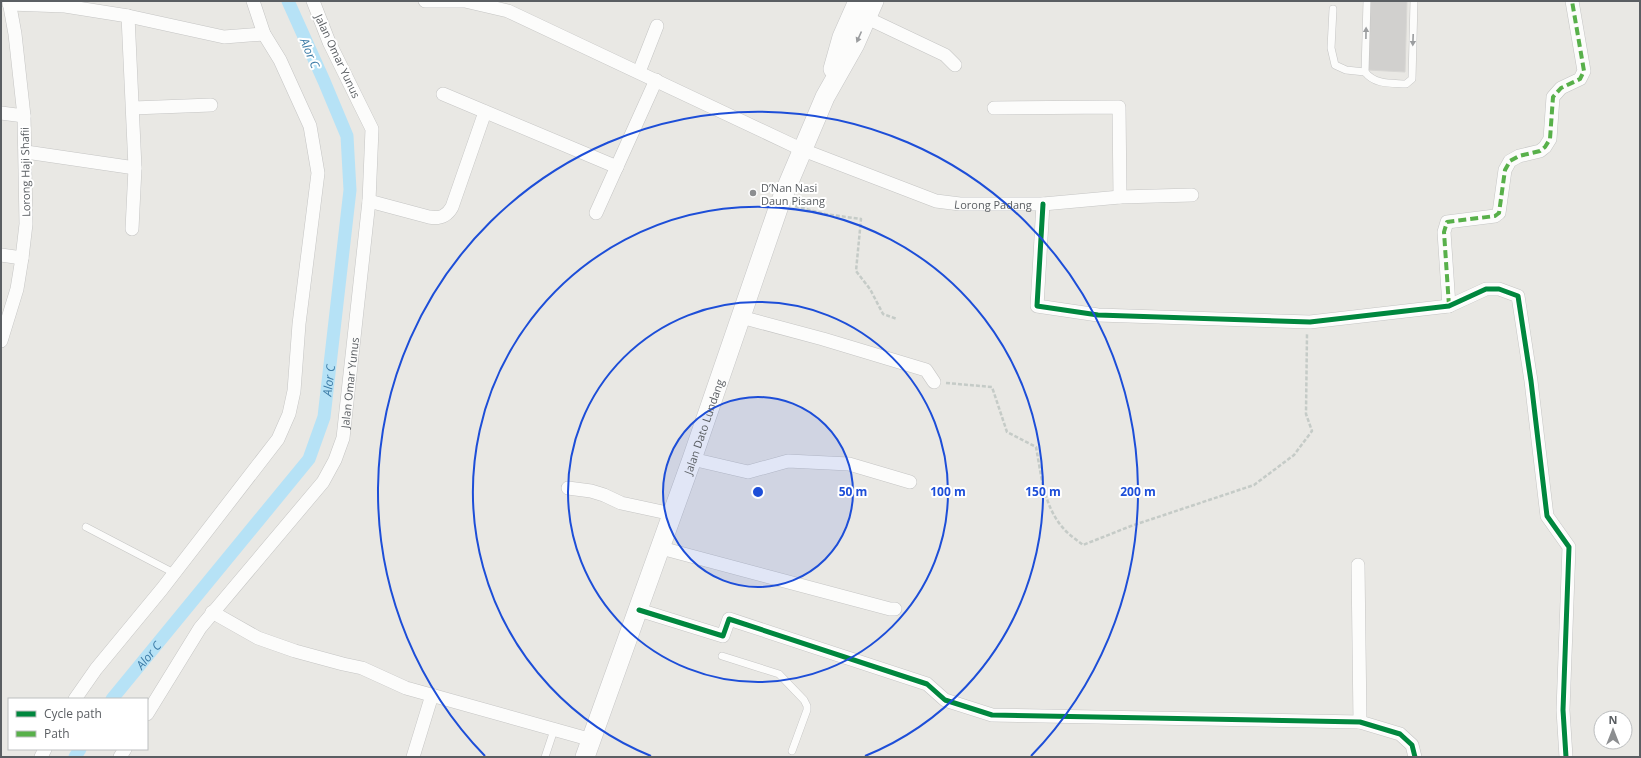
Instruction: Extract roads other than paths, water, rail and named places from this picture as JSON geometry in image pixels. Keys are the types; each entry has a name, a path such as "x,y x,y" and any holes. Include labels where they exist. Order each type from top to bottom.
{"main road":[{"name":"Jalan Dato Lundang","path":"825,98 842,37 858,1"},
{"name":"Jalan Dato Lundang","path":"589,749 661,548 780,203 825,98 856,44 874,1"}],"street":[{"path":"77,698 96,669 174,573 278,439 289,414 294,391 300,324 318,173 310,126 280,60 264,34 252,1"},
{"name":"Jalan Omar Yunus","path":"148,712 200,628 212,612 323,482 335,460 343,438 369,201 372,129 329,42 313,1"},
{"path":"1449,306 1444,232 1447,222 1495,216 1499,212 1505,170 1510,161 1518,156 1540,151 1545,147 1550,140 1553,97 1561,88 1580,79 1584,71 1572,1"},
{"path":"9,2 65,6 128,16 224,37 264,34"},
{"name":"Lorong Haji Shafii","path":"1,341 16,289 22,258 26,224 26,152 24,116 15,34 9,2"},
{"name":"Lorong Padang","path":"425,2 465,2 509,6 639,72 803,150 936,201 960,204 1043,204 1120,197 1192,195"},
{"path":"128,16 135,168 132,229"},
{"path":"867,18 945,55 955,65"},
{"path":"639,72 657,26"},
{"path":"596,213 656,80"},
{"path":"443,94 617,167"},
{"path":"133,108 211,105"},
{"path":"994,108 1119,107 1120,197"},
{"path":"369,201 429,217 438,218 446,214 452,207 485,112"},
{"path":"1,113 24,116"},
{"path":"26,152 135,168"},
{"path":"1043,204 1037,306 1113,316 1307,322 1449,306 1486,289 1499,289 1518,296 1531,381 1547,516 1569,547 1563,710 1566,757"},
{"path":"1,255 22,258"},
{"path":"740,317 823,339 926,370 934,382"},
{"path":"692,459 748,472 788,461 849,464 910,482"},
{"path":"568,488 591,491 621,503 672,514"},
{"path":"661,548 890,609 895,609"},
{"path":"1358,565 1360,722"},
{"path":"639,610 723,636 729,619 927,684 943,699 992,715 1360,722 1400,734 1412,745 1415,757"},
{"path":"212,612 258,638 296,651 362,668 406,688 554,730 589,749"},
{"path":"413,757 432,695"}],"lane":[{"path":"1367,1 1365,72 1370,78 1379,82 1406,84 1412,79 1414,1"},
{"path":"1333,9 1331,48 1335,65 1346,70 1365,72"},
{"path":"86,527 174,573"},
{"path":"722,656 779,674 804,700 807,706 792,751"},
{"path":"546,757 554,730"}],"waterway":[{"name":"Alor C","path":"113,698 309,459 324,417 350,190 347,136 288,1"},
{"name":"Alor C","path":"75,757 79,750"}],"place":[{"name":"D’Nan Nasi Daun Pisang","path":"753,193"}]}
